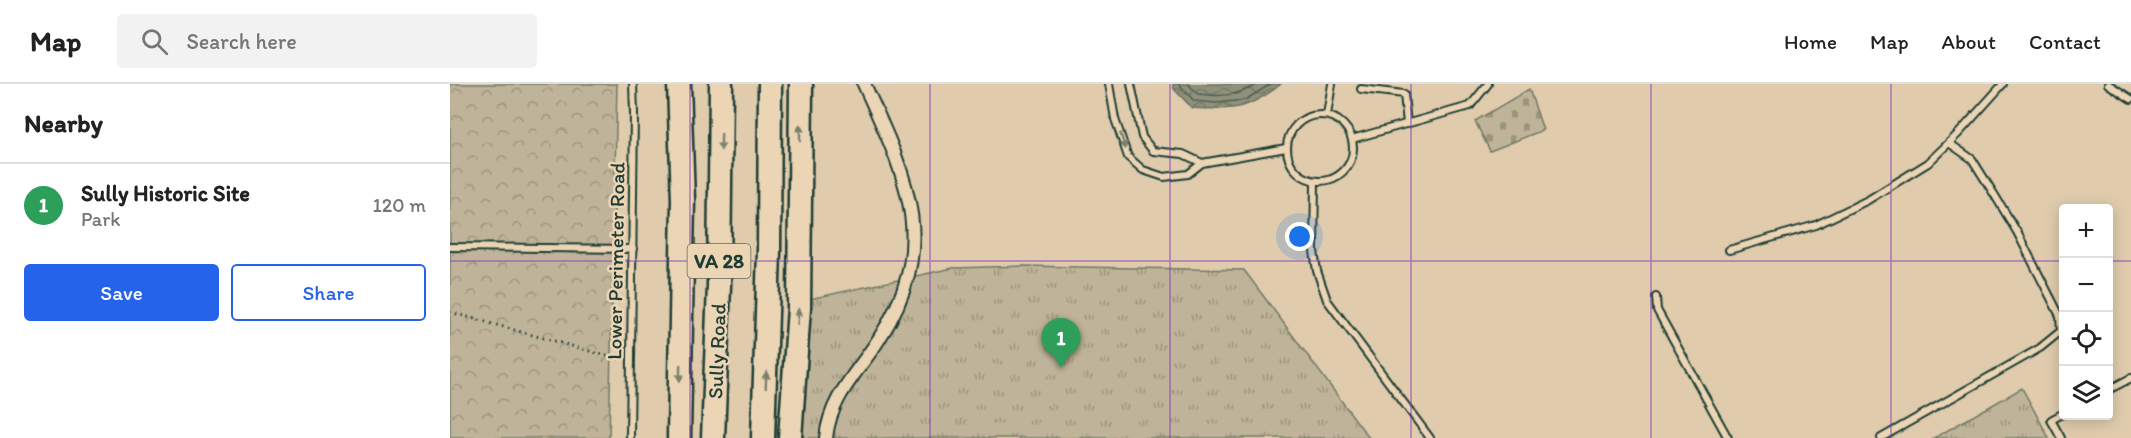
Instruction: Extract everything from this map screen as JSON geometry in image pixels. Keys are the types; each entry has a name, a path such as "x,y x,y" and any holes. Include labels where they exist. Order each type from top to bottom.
{"highway":[{"path":"679,84 683,200 679,438"},
{"path":"683,200 688,138 688,84"},
{"name":"Sully Road","path":"714,438 719,286 721,84"},
{"name":"VA 28","path":"763,438 769,251 770,84"},
{"path":"790,438 799,288 801,87"}],"street":[{"path":"826,438 828,421 842,390 879,339 898,303 914,251 913,220 906,183 864,84"}],"lane":[{"name":"Lower Perimeter Road","path":"630,438 633,84"},
{"path":"1110,84 1115,118 1128,157 1143,170 1164,177 1188,174 1202,163 1286,148"},
{"path":"1131,84 1142,137 1153,151 1183,154 1202,163"},
{"path":"1327,115 1332,84"},
{"path":"1352,138 1470,106 1488,84"},
{"path":"1729,250 1816,225 1868,200 1928,163 2003,84"},
{"path":"2108,84 2131,99"},
{"path":"1361,89 1404,94 1407,124"},
{"path":"1317,114 1327,115 1343,123 1352,138 1354,149 1345,170 1337,177 1326,181 1315,181 1298,173 1288,158 1287,139 1292,129 1298,122 1317,114"},
{"path":"1881,438 2040,348 2061,331 2060,316 2006,213 1972,159 1949,143"},
{"path":"1315,181 1314,251 1317,271 1327,300 1430,438"},
{"path":"450,247 633,249"},
{"path":"1656,297 1657,310 1728,438"},
{"path":"2113,388 2131,378"},
{"path":"2059,416 2051,420 2061,438"}],"path":[{"path":"450,312 631,363"}],"green space":[{"path":"450,84 617,84 609,438 450,438"},
{"path":"1529,89 1543,130 1490,151 1475,121"},
{"path":"1024,266 1244,270 1369,438 801,438 809,299 953,268"},
{"path":"2022,388 2049,438 1934,438"}],"water":[{"path":"1173,84 1281,84 1270,93 1249,104 1218,109 1192,108 1174,89"}],"place":[{"name":"Sully Historic Site","path":"1061,368"}]}
